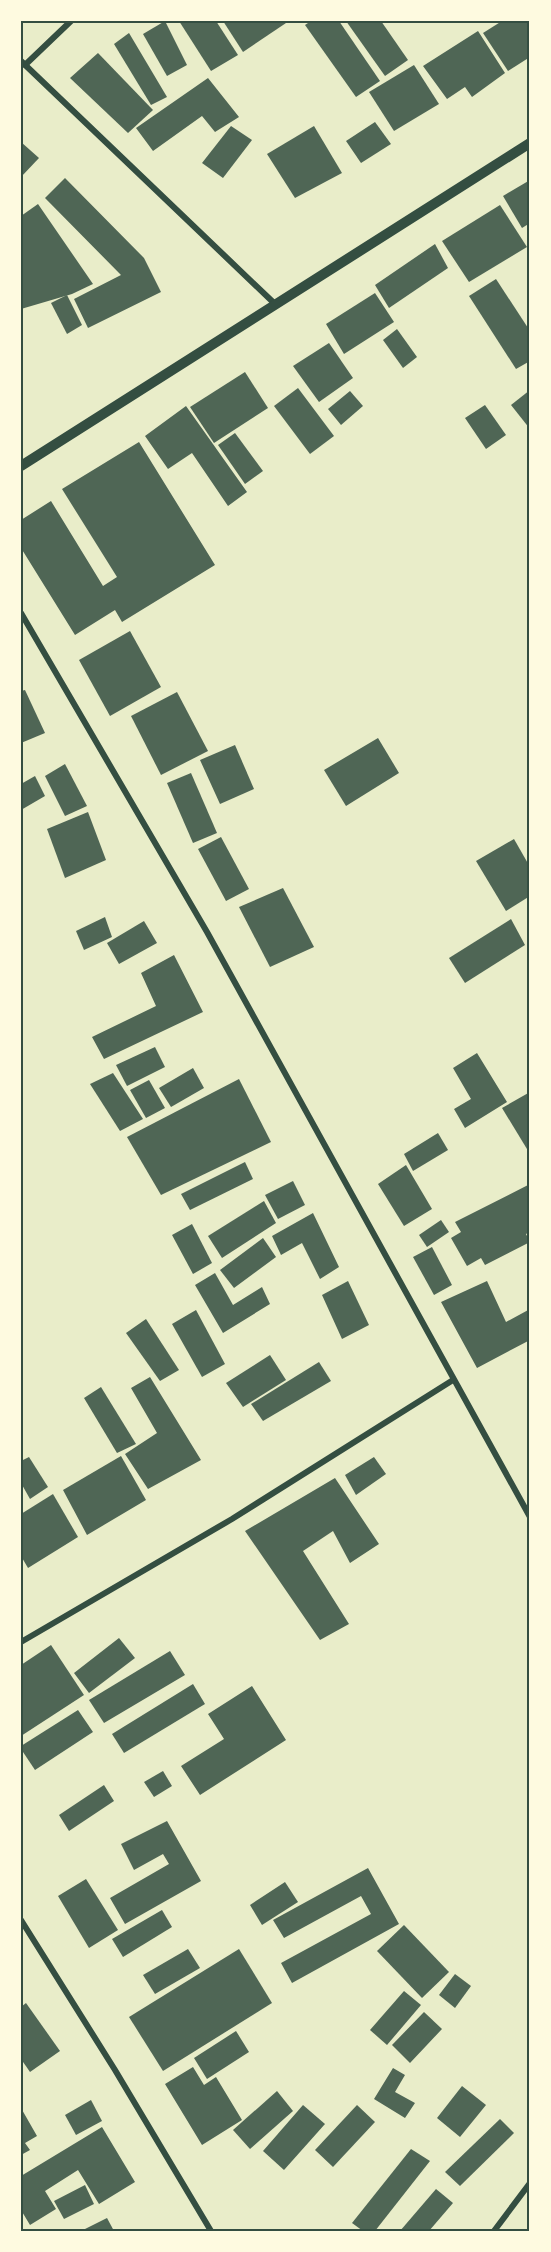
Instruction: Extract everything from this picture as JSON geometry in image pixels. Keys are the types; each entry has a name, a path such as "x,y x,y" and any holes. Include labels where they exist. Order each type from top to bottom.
{"street":[{"path":"71,21 23,63 274,303"},
{"path":"21,466 274,303 530,143"},
{"path":"21,613 207,932 530,1517"},
{"path":"21,1642 232,1519 453,1380"},
{"path":"21,1920 115,2070 211,2231"},
{"path":"494,2231 530,2183"}],"building":[{"path":"165,21 187,65 167,76 143,34"},
{"path":"179,21 216,21 238,55 211,71"},
{"path":"223,21 289,21 243,52"},
{"path":"311,21 339,21 380,81 356,97 305,25"},
{"path":"346,21 381,21 408,60 385,76"},
{"path":"502,21 530,21 530,57 508,71 483,33"},
{"path":"478,31 505,73 472,97 465,87 447,99 423,66"},
{"path":"129,33 167,97 151,105 114,44"},
{"path":"98,53 153,110 128,133 70,78"},
{"path":"414,65 439,104 394,131 369,92"},
{"path":"208,78 239,117 215,132 202,116 153,151 136,128"},
{"path":"375,122 391,144 361,163 346,141"},
{"path":"231,126 252,140 223,178 202,163"},
{"path":"314,126 342,173 295,198 267,154"},
{"path":"21,142 39,158 21,177"},
{"path":"65,178 144,258 161,292 88,328 74,299 121,275 45,198"},
{"path":"530,180 530,223 522,228 503,196"},
{"path":"38,204 93,284 72,294 21,309 21,216"},
{"path":"500,205 527,247 469,282 442,241"},
{"path":"435,244 448,268 389,308 375,285"},
{"path":"496,279 530,331 530,361 516,369 469,296"},
{"path":"375,293 394,322 344,354 326,324"},
{"path":"67,295 82,325 67,334 51,303"},
{"path":"397,329 417,357 403,368 383,340"},
{"path":"329,343 353,378 319,402 293,366"},
{"path":"245,372 268,408 214,443 190,407"},
{"path":"298,388 334,436 310,454 274,406"},
{"path":"530,390 530,429 511,405"},
{"path":"350,391 363,406 341,425 328,409"},
{"path":"485,405 506,435 486,449 465,418"},
{"path":"186,406 247,492 228,506 192,453 168,469 145,436"},
{"path":"235,433 263,471 245,484 218,445"},
{"path":"139,442 215,565 122,622 115,610 75,635 21,548 21,520 51,501 103,586 117,577 62,489"},
{"path":"130,631 161,687 110,716 79,660"},
{"path":"25,690 45,733 21,743 21,691"},
{"path":"177,692 208,751 161,775 131,716"},
{"path":"378,738 399,773 346,806 324,770"},
{"path":"235,745 254,789 220,804 200,760"},
{"path":"65,764 87,806 65,816 45,776"},
{"path":"191,773 217,833 193,843 167,783"},
{"path":"35,776 45,796 21,810 21,784"},
{"path":"88,812 106,860 65,878 47,829"},
{"path":"221,837 249,889 226,901 198,849"},
{"path":"514,839 530,867 530,896 506,911 476,861"},
{"path":"283,888 314,947 270,967 239,907"},
{"path":"105,917 112,937 84,950 76,931"},
{"path":"511,919 525,945 465,983 449,958"},
{"path":"144,921 157,943 119,964 107,943"},
{"path":"174,955 203,1012 104,1059 92,1037 156,1006 141,973"},
{"path":"155,1047 165,1067 127,1086 116,1065"},
{"path":"477,1053 507,1102 465,1128 454,1109 471,1099 453,1068"},
{"path":"193,1068 204,1088 171,1107 159,1088"},
{"path":"113,1073 143,1119 120,1131 90,1084"},
{"path":"239,1079 271,1142 161,1195 127,1137"},
{"path":"149,1080 165,1108 146,1118 130,1090"},
{"path":"530,1092 530,1154 502,1108"},
{"path":"438,1133 448,1150 413,1171 404,1154"},
{"path":"245,1162 253,1179 190,1210 181,1194"},
{"path":"406,1165 432,1209 404,1226 378,1184"},
{"path":"293,1181 305,1205 278,1219 265,1195"},
{"path":"530,1184 530,1232 526,1234 530,1242 485,1265 481,1258 467,1266 451,1238 461,1232 455,1222"},
{"path":"264,1201 276,1223 222,1258 208,1236"},
{"path":"313,1213 339,1267 320,1279 302,1243 281,1255 272,1236"},
{"path":"441,1220 449,1232 427,1247 419,1235"},
{"path":"192,1224 212,1263 193,1274 172,1235"},
{"path":"263,1238 276,1257 234,1288 220,1270"},
{"path":"432,1247 452,1285 434,1295 413,1257"},
{"path":"215,1273 233,1305 262,1287 270,1304 223,1333 195,1285"},
{"path":"348,1281 369,1325 342,1339 322,1295"},
{"path":"487,1281 506,1322 530,1309 530,1340 477,1368 441,1302"},
{"path":"196,1310 225,1364 202,1377 172,1324"},
{"path":"146,1319 179,1370 160,1381 126,1333"},
{"path":"270,1355 286,1380 243,1407 226,1383"},
{"path":"319,1362 331,1381 263,1421 251,1404"},
{"path":"150,1377 201,1460 148,1489 125,1454 157,1433 131,1388"},
{"path":"101,1387 136,1444 117,1453 84,1398"},
{"path":"121,1456 146,1500 87,1535 63,1490"},
{"path":"29,1457 48,1487 30,1499 21,1483 21,1461"},
{"path":"374,1457 386,1474 356,1495 345,1475"},
{"path":"335,1478 379,1544 350,1563 333,1531 303,1551 349,1624 320,1640 245,1531"},
{"path":"53,1494 78,1537 28,1568 21,1556 21,1514"},
{"path":"119,1638 135,1658 89,1693 74,1673"},
{"path":"51,1645 84,1695 21,1736 21,1665"},
{"path":"170,1651 185,1675 104,1723 89,1700"},
{"path":"193,1684 205,1704 124,1753 112,1734"},
{"path":"252,1686 286,1740 200,1795 181,1766 224,1739 208,1714"},
{"path":"78,1710 93,1732 35,1770 21,1746"},
{"path":"163,1771 172,1786 154,1797 144,1782"},
{"path":"104,1785 114,1801 69,1831 59,1815"},
{"path":"167,1821 201,1881 125,1924 110,1898 169,1864 163,1854 134,1870 121,1844"},
{"path":"368,1868 399,1924 292,1983 281,1963 371,1914 361,1896 284,1938 273,1920"},
{"path":"86,1879 118,1930 89,1948 58,1896"},
{"path":"285,1882 298,1902 262,1925 250,1905"},
{"path":"162,1910 172,1927 123,1957 112,1939"},
{"path":"404,1925 449,1972 422,1998 377,1951"},
{"path":"188,1949 200,1968 155,1994 143,1975"},
{"path":"239,1949 272,2003 163,2071 129,2017"},
{"path":"455,1974 471,1986 455,2008 439,1995"},
{"path":"404,1991 421,2005 387,2045 370,2030"},
{"path":"26,2003 60,2051 30,2072 21,2059 21,2007"},
{"path":"424,2012 442,2029 410,2063 392,2045"},
{"path":"236,2031 249,2052 207,2079 194,2058"},
{"path":"193,2067 204,2085 216,2077 242,2120 202,2145 165,2084"},
{"path":"393,2068 405,2075 395,2092 415,2103 405,2118 374,2099"},
{"path":"462,2086 486,2105 460,2137 437,2118"},
{"path":"277,2091 293,2111 250,2149 233,2130"},
{"path":"91,2100 102,2121 76,2135 65,2115"},
{"path":"303,2105 325,2124 284,2170 263,2151"},
{"path":"357,2105 375,2122 333,2167 315,2150"},
{"path":"21,2108 37,2136 25,2143 30,2150 21,2155"},
{"path":"500,2119 514,2133 460,2186 445,2172"},
{"path":"102,2127 135,2182 99,2204 78,2170 45,2191 56,2209 30,2225 21,2210 21,2176"},
{"path":"411,2149 430,2161 375,2231 363,2231 352,2223"},
{"path":"85,2185 94,2204 64,2219 54,2201"},
{"path":"436,2189 453,2203 429,2231 400,2231"},
{"path":"107,2218 114,2231 81,2231"}]}
